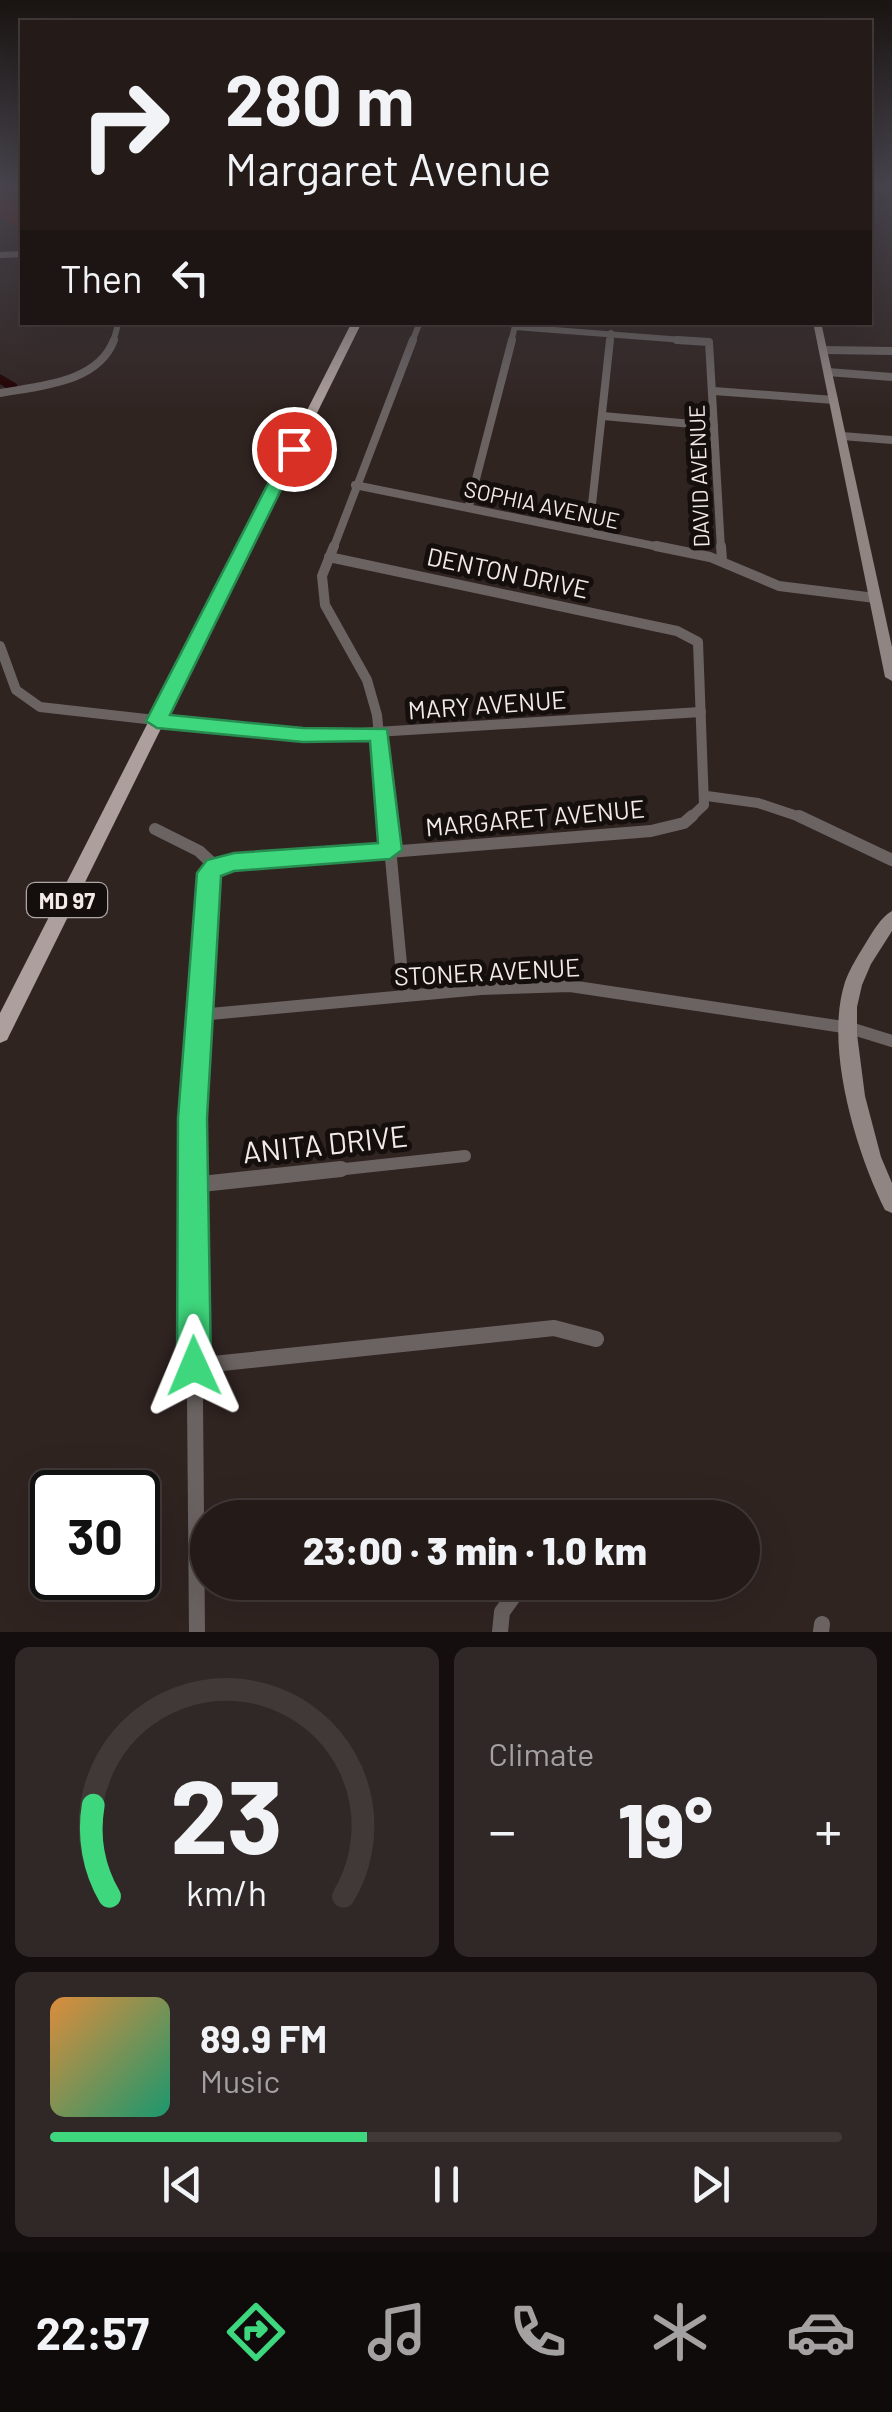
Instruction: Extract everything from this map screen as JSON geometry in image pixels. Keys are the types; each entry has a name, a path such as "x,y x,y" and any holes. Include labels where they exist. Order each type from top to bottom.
{"main road":[{"name":"MD 97","path":"0,1034 355,325"},
{"path":"819,325 892,676"},
{"path":"876,598 892,599"},
{"path":"892,918 852,986 850,1028 866,1145 892,1202"}],"street":[{"path":"404,996 380,734 367,680 322,596 322,576 419,325"},
{"path":"469,506 516,325 612,334 589,532"},
{"path":"0,393 88,371 102,360 117,328"},
{"name":"DAVID AVENUE","path":"612,334 705,340 711,350 722,560 779,586 876,598"},
{"path":"824,350 892,351"},
{"path":"828,372 892,377"},
{"path":"714,391 834,400"},
{"path":"602,416 714,426"},
{"path":"842,436 892,440"},
{"name":"SOPHIA AVENUE","path":"355,485 722,560"},
{"name":"DENTON DRIVE","path":"329,557 691,636 701,650 701,712"},
{"name":"MARY AVENUE","path":"0,646 10,685 30,703 61,711 303,735 380,734 701,712"},
{"path":"701,712 707,796 742,798 785,808 892,860"},
{"name":"MARGARET AVENUE","path":"216,866 666,828 692,818 707,796"},
{"path":"155,830 199,850 216,866 208,880 192,1185 197,1632"},
{"name":"STONER AVENUE","path":"199,1015 570,986 850,1028 892,1040"},
{"name":"ANITA DRIVE","path":"192,1185 465,1156"},
{"path":"194,1366 554,1328 596,1340"},
{"path":"500,1632 502,1612 511,1600"}],"waterway":[{"path":"0,378 13,387"}],"route":[{"path":"194,1366 192,1118 209,873 216,866 234,862 390,850 380,734 303,735 157,721 294,449"}]}
